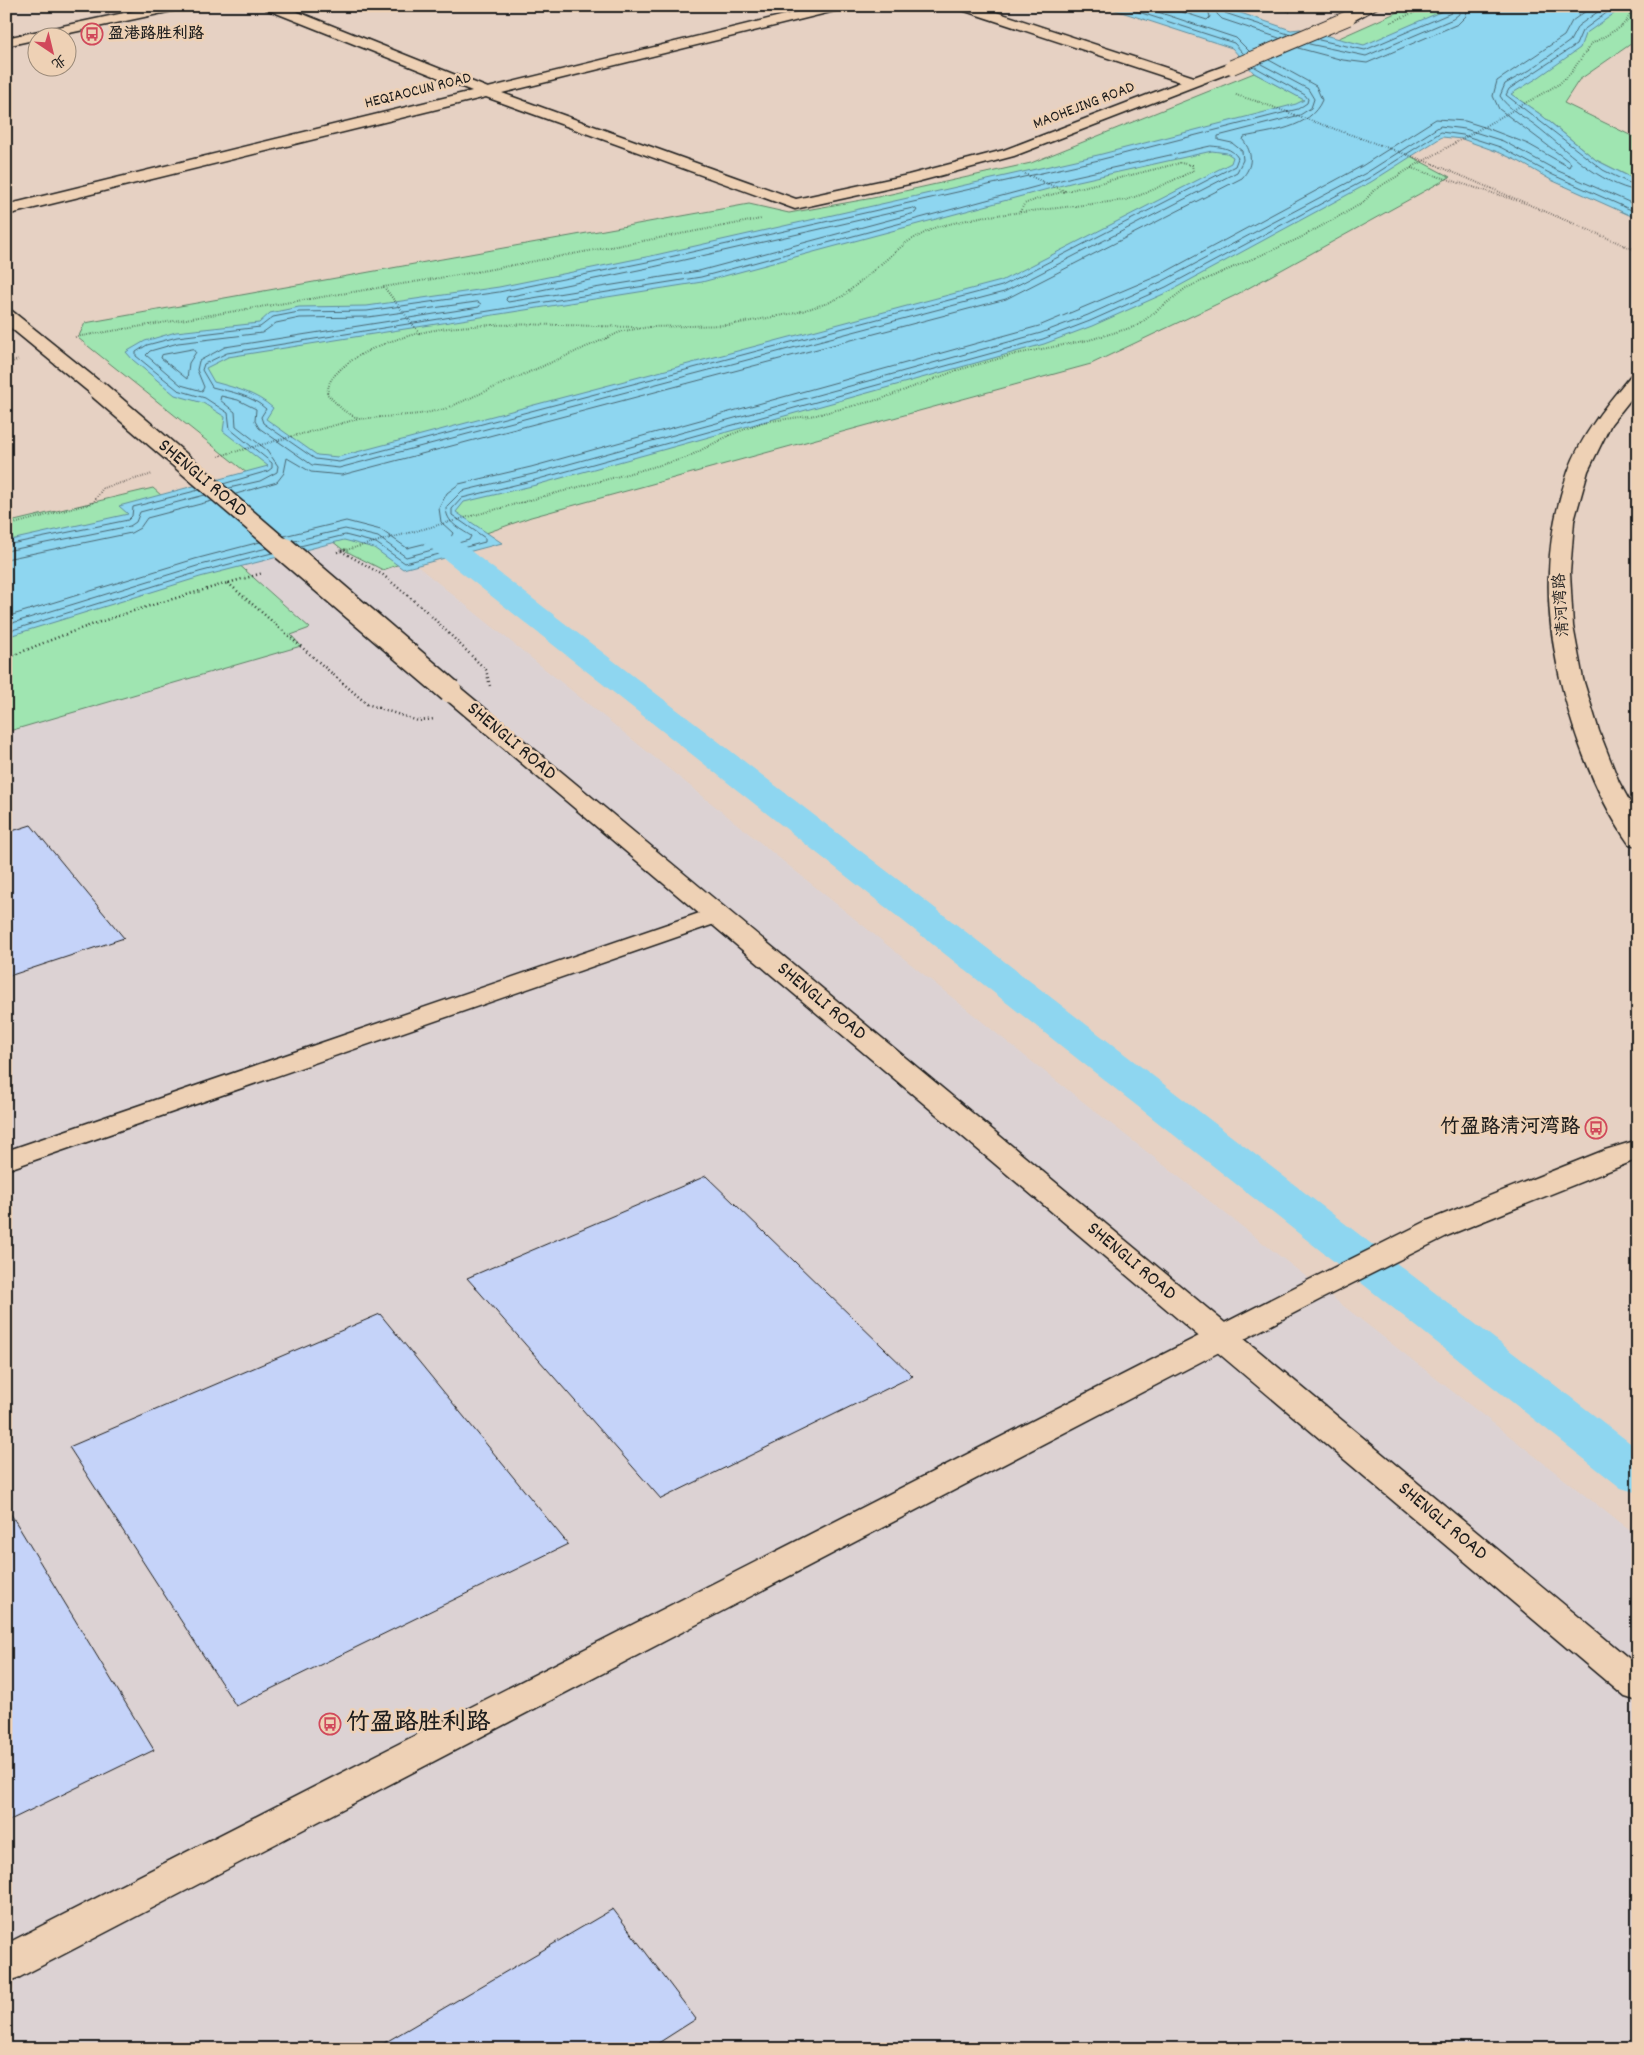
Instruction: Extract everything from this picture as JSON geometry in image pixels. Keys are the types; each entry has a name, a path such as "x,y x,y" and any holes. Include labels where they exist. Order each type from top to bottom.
{"street":[{"path":"45,20 112,6"},
{"path":"6,42 177,6"},
{"path":"271,6 486,92 795,204"},
{"name":"HEQIAOCUN ROAD","path":"6,210 838,6"},
{"path":"964,6 1195,82"},
{"name":"MAOHEJING ROAD","path":"795,204 854,192 1009,153 1195,82 1374,6"},
{"name":"SHENGLI ROAD","path":"6,315 97,389 450,691 1638,1687"},
{"name":"清河湾路","path":"1638,378 1612,408 1575,476 1565,512 1559,552 1560,598 1566,657 1588,734 1608,784 1638,839"},
{"path":"6,1161 717,915"},
{"path":"6,1964 1310,1292 1438,1228 1615,1156 1638,1149"}],"path":[{"path":"368,543 686,458 737,431 763,422 816,415 857,406 958,370 1016,354 1089,340 1137,326 1186,288 1298,239 1362,203 1374,190 1411,168 1559,84 1572,73 1591,44 1621,27 1628,19 1634,6"},
{"path":"1259,102 1436,165 1638,251"},
{"path":"358,419 343,410 327,394 330,381 342,368 360,355 390,342 456,327 496,325 682,328 732,325 793,314 830,302 850,292 911,240 934,227 961,220 1117,202 1139,196 1193,171 1192,165 1180,163 1046,196 1024,204 1020,212"},
{"path":"1411,168 1537,207"},
{"path":"80,335 384,287 638,244 782,214 795,204"},
{"path":"384,287 420,334"},
{"path":"216,457 358,419 420,414 445,409 623,332 642,327"},
{"path":"6,526 94,503 103,488 160,472"},
{"path":"6,659 48,638 92,622 228,583 368,704 418,720 478,714 493,698 486,670 425,610 383,575 341,551"}],"shaded area":[{"path":"375,532 1026,1057 1638,1537 1638,2049 6,2049 6,637 200,577"}],"green space":[{"path":"1411,6 1638,6 1638,39 1579,80 1564,103 1638,139 1638,181 1596,160 1540,114 1510,94 1372,48 1337,39"},
{"path":"1254,73 1450,177 1234,296 1091,364 531,517 383,570 342,549 78,338 85,323 749,204 789,213 873,198 1031,163"},
{"path":"153,488 310,628 291,635 301,646 6,732 6,523"}],"water":[{"path":"1103,6 1220,6 1291,30 1300,29 1364,45 1454,6 1625,6 1585,34 1580,48 1511,94 1540,114 1596,160 1638,181 1638,219 1551,180 1498,152 1462,139 1442,137 1371,182 1168,292 1092,326 1044,344 536,485 464,502 456,512 502,543 403,569 374,548 344,540 200,577 6,637 6,541 128,514 119,506 268,466 223,431 225,417 203,403 175,395 126,352 145,341 176,332 259,323 270,313 299,307 367,306 499,287 651,256 1098,155 1296,104 1304,100 1254,73 1232,48","holes":["1212,151 1227,153 1233,157 1231,163 1001,281 338,457 317,455 266,419 273,408 260,398 214,382 206,368 228,357 702,282 1074,182"]}],"building":[{"path":"31,825 124,938 6,977 6,833"},
{"path":"706,1176 913,1376 661,1499 467,1278"},
{"path":"380,1314 568,1544 236,1706 69,1447"},
{"path":"6,1506 154,1750 6,1822"},
{"path":"613,1909 696,2019 649,2049 374,2049"}],"waterway":[{"path":"414,521 1638,1475"}],"place":[{"name":"盈港路胜利路","path":"92,34"},
{"name":"竹盈路清河湾路","path":"1596,1128"},
{"name":"竹盈路胜利路","path":"330,1724"}]}
